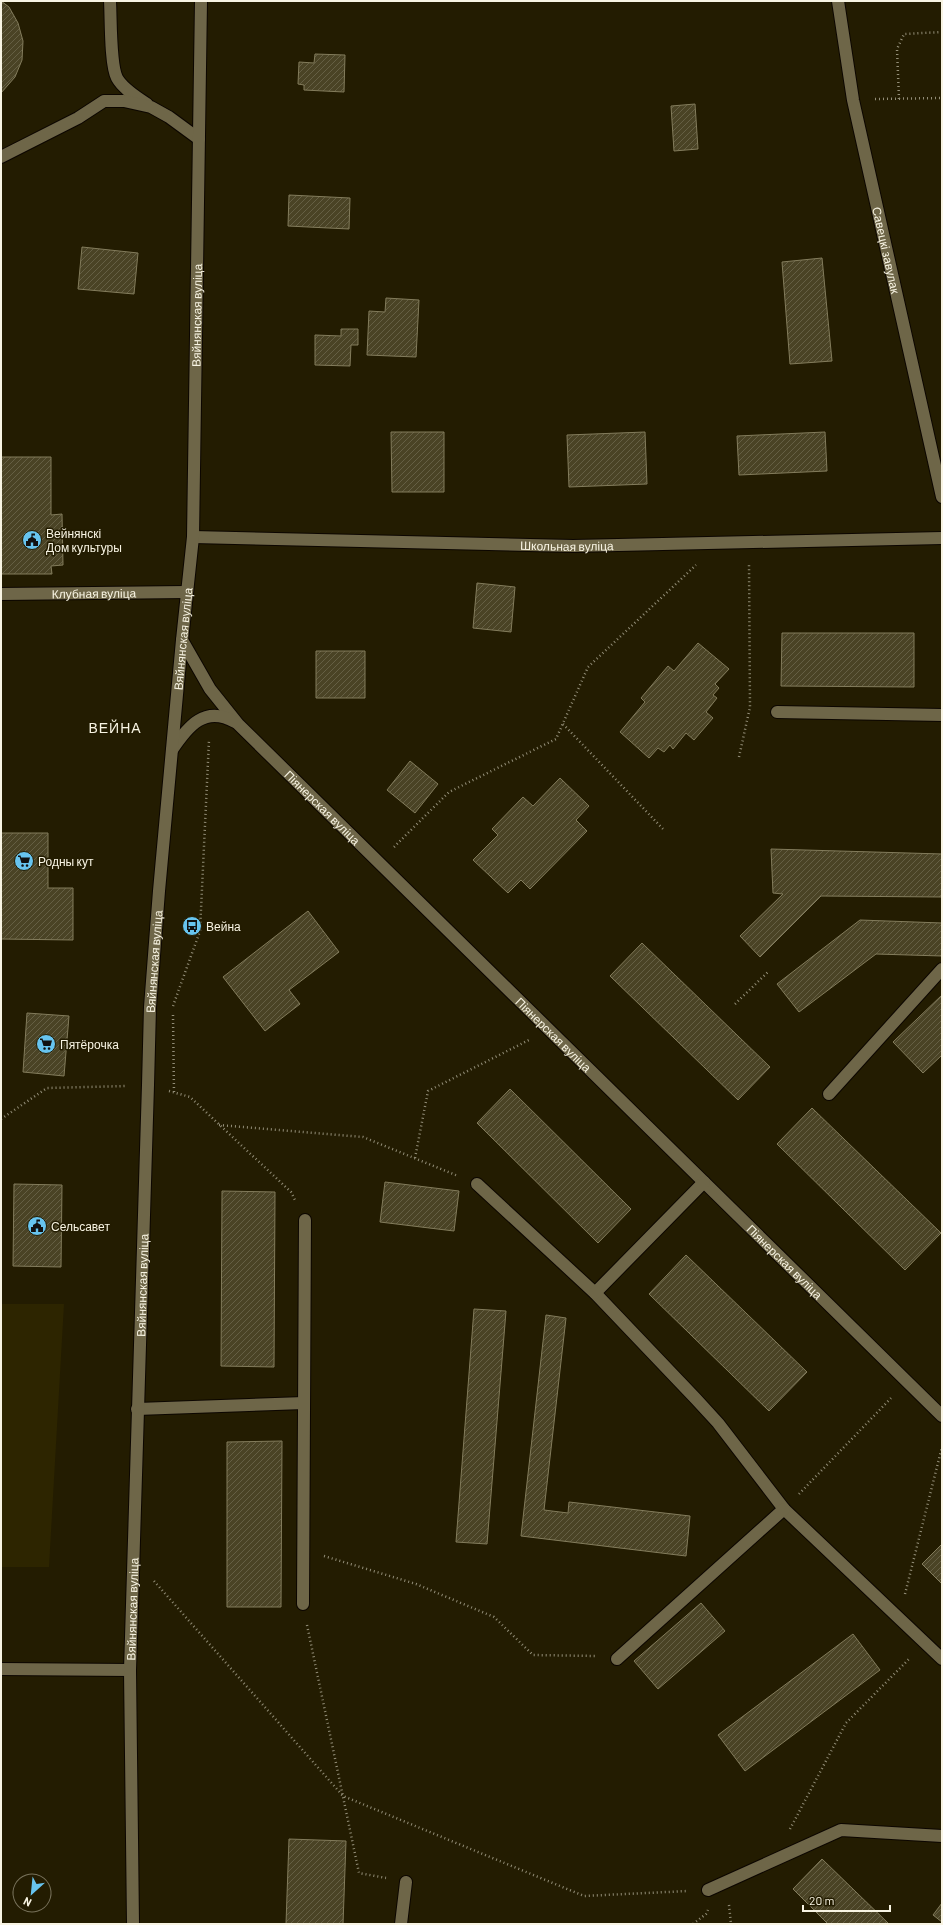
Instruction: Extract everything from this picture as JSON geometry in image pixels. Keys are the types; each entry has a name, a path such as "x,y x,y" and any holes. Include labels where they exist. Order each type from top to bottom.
{"street":[{"path":"110,1 116,77 125,87 151,107 169,117 199,138"},
{"name":"Вяйнянская вуліца","path":"132,1924 130,1670 150,1007 182,640 193,537 201,1"},
{"name":"Савецкі завулак","path":"838,1 853,100 942,497"},
{"path":"1,157 78,118 104,101 124,101 151,107"},
{"name":"Школьная вуліца","path":"193,537 573,546 942,538"},
{"name":"Клубная вуліца","path":"1,594 187,592"},
{"name":"Піянерская вуліца","path":"182,640 210,689 238,724 942,1416"},
{"path":"777,712 942,715"},
{"path":"172,751 192,725 201,719 210,716 222,716 238,724"},
{"path":"829,1094 942,969"},
{"path":"595,1293 704,1182"},
{"path":"477,1184 595,1293 718,1423 734,1446 784,1509 942,1659"},
{"path":"303,1604 305,1220"},
{"path":"137,1409 304,1403"},
{"path":"617,1659 784,1509"},
{"path":"1,1669 130,1670"},
{"path":"708,1890 841,1830 942,1836"},
{"path":"402,1924 406,1882"}],"path":[{"path":"899,99 898,49 904,34 942,32"},
{"path":"853,100 942,98"},
{"path":"739,757 750,707 748,542"},
{"path":"380,862 449,792 556,739 588,667 720,543"},
{"path":"174,1093 173,1006 200,931 210,716"},
{"path":"563,724 664,830"},
{"path":"735,1004 769,971"},
{"path":"415,1158 428,1091 550,1029"},
{"path":"1,1119 47,1088 148,1085 190,1098 291,1192 305,1220"},
{"path":"219,1125 363,1137 477,1184"},
{"path":"784,1509 907,1381"},
{"path":"900,1618 942,1447"},
{"path":"304,1549 416,1584 494,1617 533,1655 598,1656 617,1659"},
{"path":"133,1556 343,1796 584,1896 708,1890"},
{"path":"303,1604 359,1873 406,1882"},
{"path":"772,1861 846,1723 925,1643"}],"shaded area":[{"path":"1,1304 64,1304 49,1567 1,1567"}],"building":[{"path":"1,1 9,7 18,23 23,41 22,60 15,77 1,93"},
{"path":"315,54 345,55 344,92 304,90 304,85 298,84 299,62 314,63"},
{"path":"695,104 698,149 674,151 671,106"},
{"path":"289,195 350,198 349,229 288,226"},
{"path":"82,247 138,253 134,294 78,289"},
{"path":"822,258 832,361 790,364 782,262"},
{"path":"386,298 419,300 416,357 367,355 369,311 385,312"},
{"path":"341,329 358,329 358,345 351,345 350,366 315,365 315,335 341,336"},
{"path":"391,432 444,432 444,492 392,492"},
{"path":"645,432 647,484 569,487 567,435"},
{"path":"825,432 827,471 739,475 737,436"},
{"name":"Вейнянскі Дом культуры","path":"1,457 51,457 51,515 62,514 63,565 51,566 52,574 1,574"},
{"path":"477,583 515,587 511,632 473,628"},
{"path":"782,633 914,633 914,687 781,686"},
{"path":"698,643 729,669 715,684 719,688 713,695 717,698 706,712 713,718 694,740 686,733 673,749 670,745 664,752 658,748 649,758 620,732 645,702 641,698 668,666 674,671"},
{"path":"316,651 365,651 365,698 316,698"},
{"path":"410,761 438,784 415,813 387,790"},
{"path":"560,778 589,806 576,820 587,831 530,889 521,880 508,893 473,860 498,835 492,829 523,797 533,806"},
{"name":"Родны кут","path":"1,833 48,833 48,888 73,888 73,940 1,939"},
{"path":"771,849 942,854 942,897 821,896 760,957 740,936 783,894 773,893"},
{"path":"308,911 339,952 289,990 300,1004 265,1031 223,977"},
{"path":"860,920 942,923 942,956 876,954 799,1012 777,984"},
{"path":"642,943 770,1067 738,1100 610,976"},
{"path":"942,995 942,1055 923,1073 893,1042"},
{"name":"Пятёрочка","path":"27,1013 69,1016 64,1076 23,1072"},
{"path":"510,1089 631,1209 598,1243 477,1123"},
{"path":"812,1108 941,1233 905,1270 777,1144"},
{"path":"385,1182 459,1191 454,1231 380,1222"},
{"name":"Сельсавет","path":"14,1184 62,1185 61,1267 13,1266"},
{"path":"222,1191 275,1192 274,1367 221,1366"},
{"path":"686,1255 807,1372 769,1411 649,1294"},
{"path":"474,1309 506,1311 487,1544 456,1542"},
{"path":"546,1315 566,1318 544,1510 568,1513 569,1502 690,1516 686,1556 521,1536"},
{"path":"282,1441 281,1607 227,1607 227,1442"},
{"path":"942,1544 942,1584 922,1564"},
{"path":"701,1603 725,1631 658,1689 634,1661"},
{"path":"853,1634 880,1670 745,1771 718,1735"},
{"path":"289,1839 346,1841 343,1924 286,1924"},
{"path":"822,1859 889,1924 828,1924 793,1889"},
{"path":"942,1903 942,1922 933,1915"}],"place":[{"name":"Вейнянскі Дом культуры","path":"32,540"},
{"name":"Родны кут","path":"24,861"},
{"name":"Вейна","path":"192,926"},
{"name":"Пятёрочка","path":"46,1044"},
{"name":"Сельсавет","path":"37,1226"}],"district":[{"name":"ВЕЙНА","path":"115,727"}]}
